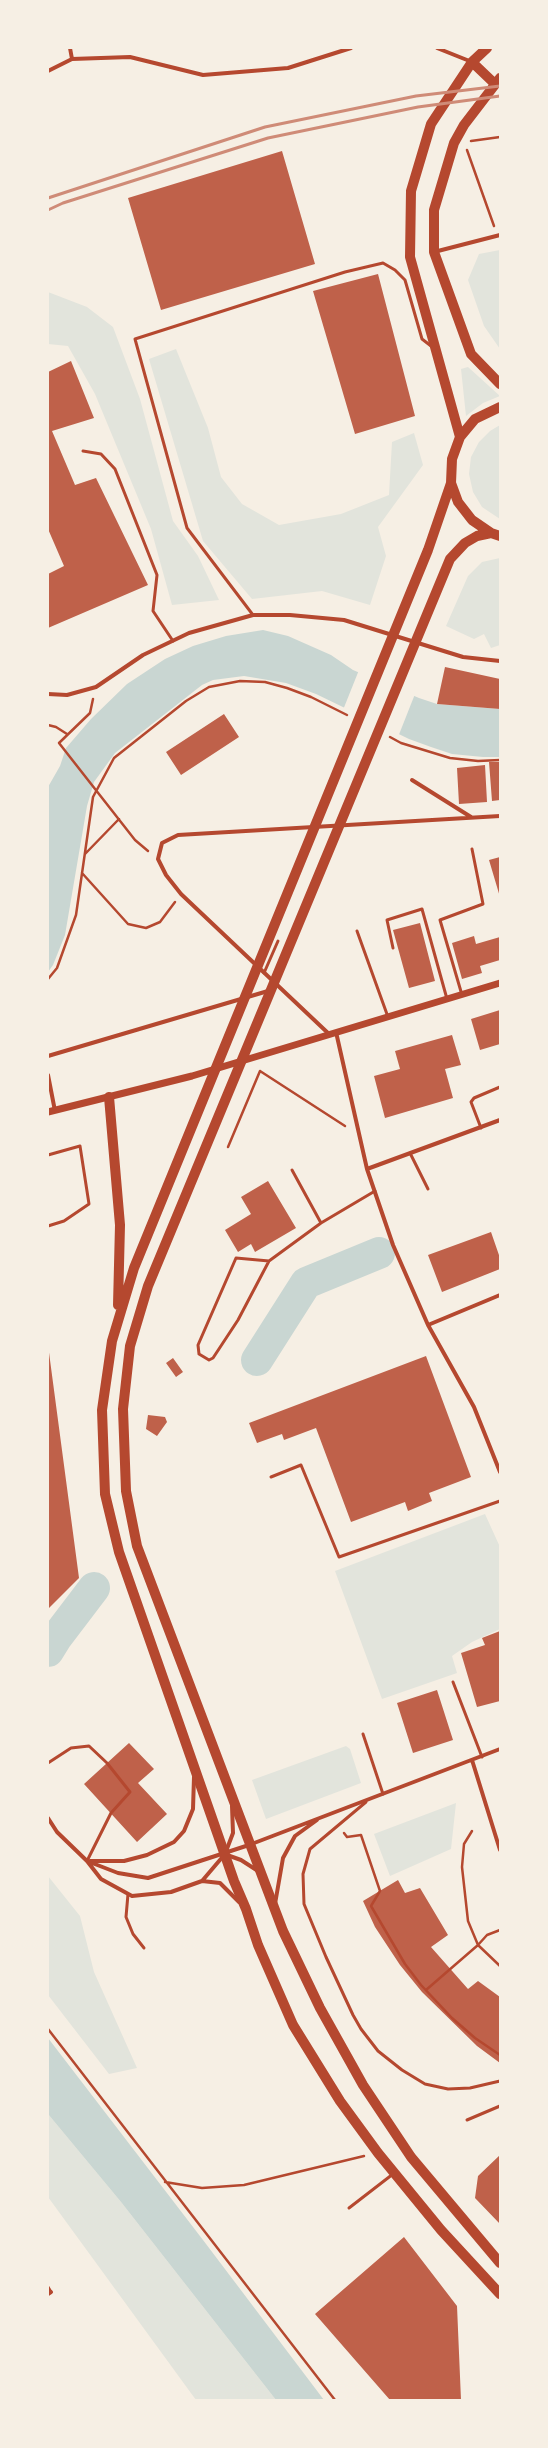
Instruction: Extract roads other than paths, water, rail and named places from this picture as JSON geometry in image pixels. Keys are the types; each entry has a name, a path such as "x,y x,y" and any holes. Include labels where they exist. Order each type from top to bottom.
{"main road":[{"path":"460,437 410,256 411,191 431,124 472,62 487,48"},
{"path":"472,62 498,81 464,125 434,210 434,252 470,354 500,384"},
{"path":"500,407 475,419 460,437 452,459 451,482 428,550 134,1268 117,1317 104,1385 102,1410 107,1501 119,1552 224,1854 246,1909 258,1945 293,2025 340,2101 378,2153 441,2230 500,2294"},
{"path":"451,482 458,502 472,520 495,534"},
{"path":"495,534 477,536 465,543 450,559 148,1286 130,1346 124,1382 126,1491 137,1546 249,1845 275,1906 283,1931 320,2008 363,2085 412,2157 500,2263"},
{"path":"109,1097 120,1225 117,1317"}],"street":[{"path":"70,48 72,59"},
{"path":"48,70 72,59 130,58 203,75 288,68 352,48"},
{"path":"437,48 472,62"},
{"path":"434,252 499,235"},
{"path":"48,694 67,695 96,687 143,655 189,633 253,615 290,615 344,620 463,657 500,660"},
{"path":"412,780 471,818"},
{"path":"500,816 178,835 162,844 158,859 166,875 181,894 280,988 332,1033 367,1169 376,1191 393,1245 428,1325 474,1407 500,1472"},
{"path":"48,1075 52,1111 192,1076 500,983"},
{"path":"48,1056 280,988"},
{"path":"367,1169 500,1120"},
{"path":"428,1325 500,1296"},
{"path":"87,1861 118,1873 148,1878 249,1845 500,1749"},
{"path":"472,1760 500,1850"},
{"path":"87,1861 124,1861 147,1855 174,1842 184,1831 193,1809 194,1770"},
{"path":"202,1881 224,1854 233,1833 231,1797"},
{"path":"275,1906 283,1858 295,1836 322,1816"},
{"path":"48,1818 57,1832 87,1861 101,1880 132,1896 171,1892 202,1881 220,1884 246,1909"},
{"path":"224,1854 241,1860 259,1871"}],"lane":[{"path":"253,615 187,528 135,339 345,272 383,263 395,270 405,280 422,339 437,351"},
{"path":"83,451 101,454 115,469 157,575 152,611 173,641"},
{"path":"462,994 440,920 484,904 472,849"},
{"path":"394,948 387,920 422,909 447,999"},
{"path":"357,931 388,1017"},
{"path":"264,973 278,941"},
{"path":"481,1128 471,1102 474,1098 500,1087"},
{"path":"48,1155 80,1146 89,1204 64,1221 48,1226"},
{"path":"410,1153 428,1189"},
{"path":"292,1170 321,1223"},
{"path":"269,1261 236,1258 198,1345 199,1354 209,1360 214,1358 238,1320 269,1261 321,1223 376,1191"},
{"path":"270,1477 301,1466 339,1557 500,1501"},
{"path":"453,1682 482,1757"},
{"path":"362,1734 383,1794"},
{"path":"48,1763 71,1748 89,1746 107,1763 130,1792 111,1813 87,1861"},
{"path":"368,1800 335,1826 310,1849 303,1874 304,1904 326,1956 361,2030 378,2050 402,2070 425,2084 448,2089 470,2088 500,2081"},
{"path":"128,1894 126,1917 134,1934 144,1948"},
{"path":"467,2120 500,2106"},
{"path":"350,2208 394,2173"},
{"path":"48,2287 50,2293"}],"waterway":[{"path":"257,1360 306,1283 379,1253"},
{"path":"48,1651 56,1638 94,1588"}],"railway":[{"path":"48,198 265,127 416,96 500,86"},
{"path":"48,210 63,203 268,138 418,107 500,96"}]}
